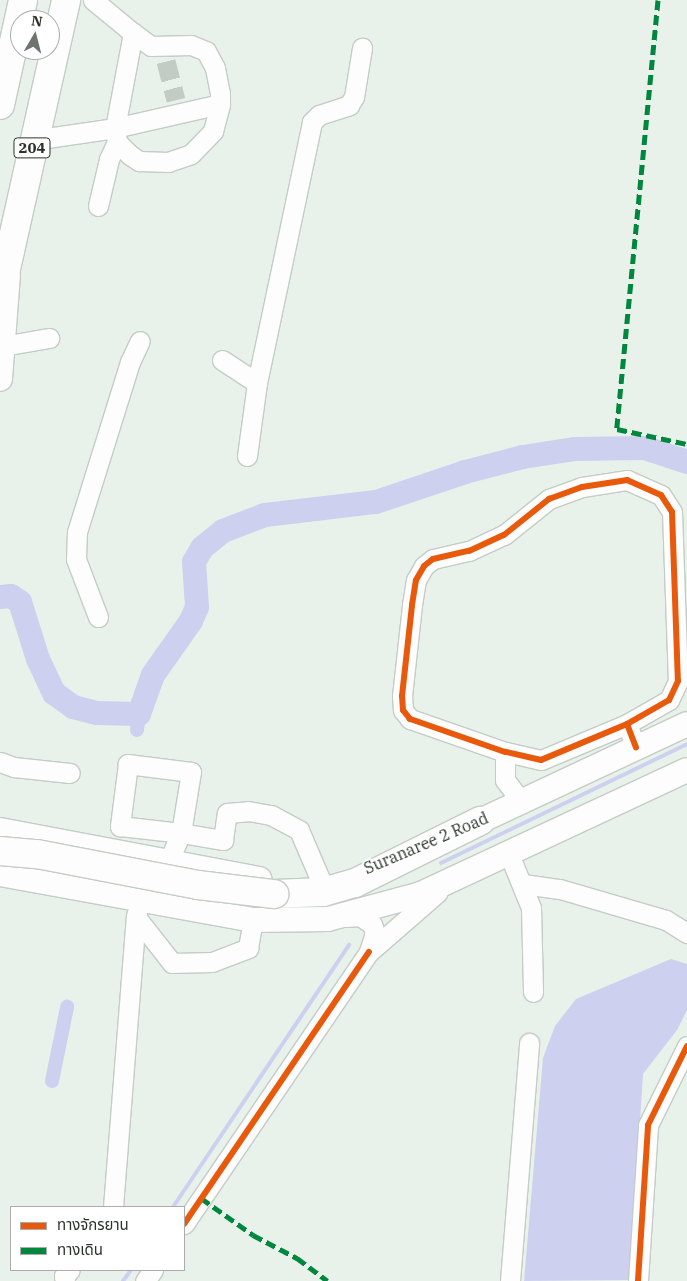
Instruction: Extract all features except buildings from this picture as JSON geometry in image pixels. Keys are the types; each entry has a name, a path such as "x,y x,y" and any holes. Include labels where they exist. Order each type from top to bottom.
{"highway":[{"path":"0,105 23,0"},
{"name":"204","path":"0,296 9,264 33,140 66,0"},
{"path":"0,851 36,854 198,885 274,894 323,892 354,883 480,821"}],"main road":[{"path":"0,379 9,264"},
{"name":"Suranaree 2 Road","path":"0,830 254,879 320,879 383,863 480,821 687,724"},
{"path":"99,850 69,849 59,854 55,865 61,879 138,909 253,920 328,919 393,904 460,877 687,770"},
{"path":"0,874 91,891"}],"street":[{"path":"93,0 151,46 164,54 191,45 206,51 220,83 220,104 213,132 191,154 168,162 139,160 116,135"},
{"path":"98,206 116,135 133,32"},
{"path":"247,456 257,383 312,122 318,115 349,105 354,97 362,48"},
{"path":"33,140 116,135 178,106 220,104"},
{"path":"3,346 49,338"},
{"path":"98,617 76,559 77,532 130,362 140,341"},
{"path":"222,360 257,383"},
{"path":"627,480 661,495 672,512 679,650 678,681 674,693 669,700 627,724 550,758 541,760 505,752 420,723 403,710 416,580 424,566 433,559 469,551 504,535 550,499 582,487 627,480"},
{"path":"627,724 636,747"},
{"path":"505,752 505,780 521,801"},
{"path":"0,762 14,767 70,773"},
{"path":"168,863 180,834 191,772 128,764 120,826 180,834 223,840 227,813 248,811 271,815 299,830 320,879"},
{"path":"509,854 523,884 531,908 533,992"},
{"path":"185,1223 369,952 423,902 460,877"},
{"path":"523,884 560,888 666,920 687,933"},
{"path":"138,909 172,963 212,962 248,948 253,920"},
{"path":"113,1206 138,909"},
{"path":"328,919 360,916 369,920 375,933 369,952"},
{"path":"510,1281 528,1043"},
{"path":"638,1281 648,1125 687,1046"}],"water":[{"path":"671,959 687,964 687,1010 677,1030 643,1074 630,1280 524,1281 543,1058 555,1026 576,999"}],"waterway":[{"path":"0,597 11,596 20,602 38,659 54,693 73,707 97,713 139,714 153,675 191,621 197,607 194,562 202,548 223,531 265,515 376,502 465,472 523,457 575,449 645,448 687,462"},
{"path":"137,730 139,714"},
{"path":"441,863 687,744"},
{"path":"174,1206 349,945"},
{"path":"52,1081 67,1007"},
{"path":"123,1281 130,1271"}],"tunnel":[{"path":"166,61 176,100"}],"marked path":[{"path":"658,0 617,429 687,444"},
{"path":"201,1198 253,1235 297,1258 327,1281"}],"cycle path":[{"path":"627,724 541,760 505,752 410,719 403,710 402,696 416,580 424,566 433,559 469,551 504,535 549,499 582,487 627,480 661,495 672,512 678,681 669,700 627,724 636,747"},
{"path":"185,1223 369,952"},
{"path":"638,1281 648,1125 687,1046"}]}
